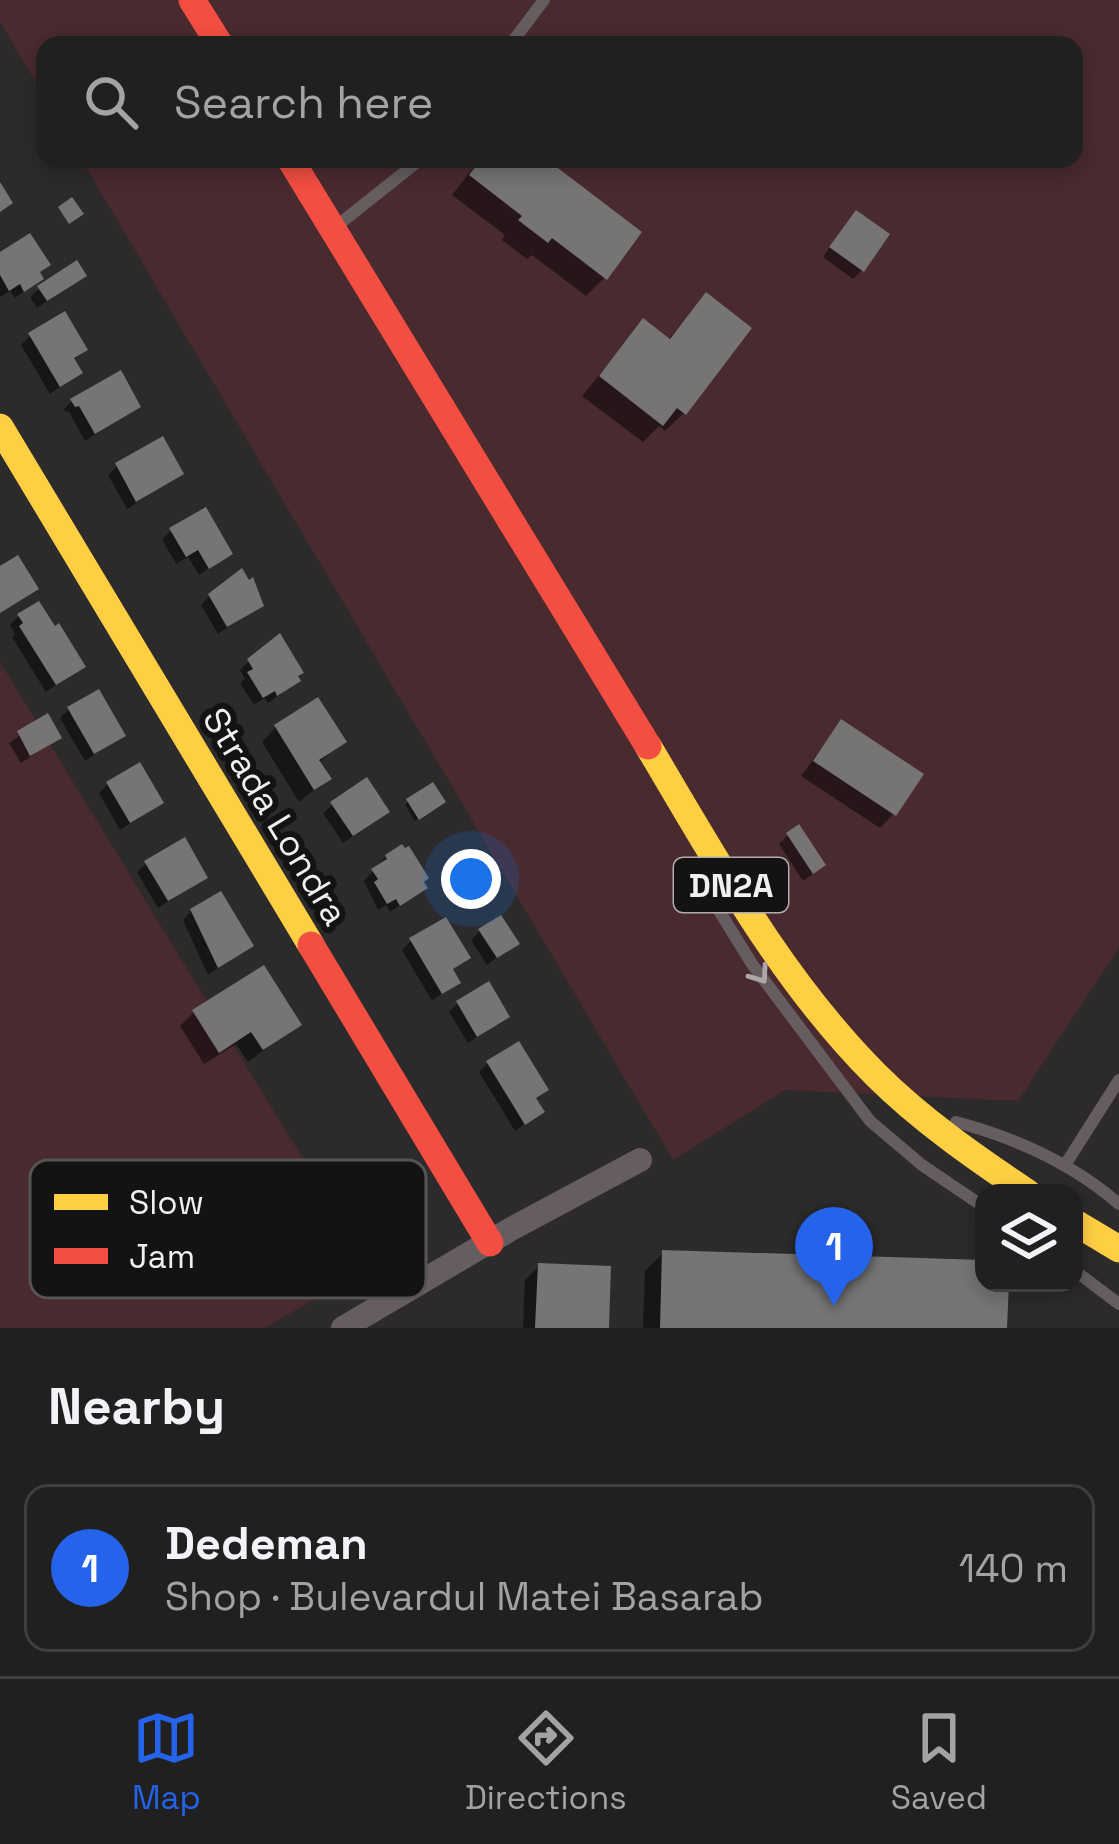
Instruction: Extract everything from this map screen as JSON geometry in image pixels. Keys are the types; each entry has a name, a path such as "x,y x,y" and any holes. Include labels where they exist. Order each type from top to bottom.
{"main road":[{"path":"192,0 214,36"},
{"name":"DN2A","path":"295,168 510,514 752,920 810,1000 877,1076 1016,1184"},
{"name":"Strada Londra","path":"0,427 490,1243"},
{"path":"1083,1227 1119,1249"}],"street":[{"path":"426,1280 640,1160"},
{"path":"343,1328 395,1298"}],"lane":[{"path":"517,36 544,0"},
{"path":"333,230 410,168"},
{"path":"697,831 716,904 811,1046 870,1121 975,1201"},
{"path":"1065,1165 1119,1080"},
{"path":"919,1112 1001,1135 1065,1165 1119,1204"},
{"path":"1083,1277 1119,1304"}],"shaded area":[{"path":"0,0 1119,0 1119,948 1018,1101 785,1090 673,1160 86,168 1083,168 1083,36 36,36 36,83 0,22"},
{"path":"0,662 304,1160 30,1160 30,1298 316,1298 265,1328 0,1328"}],"building":[{"path":"474,168 558,168 642,232 607,280 552,238 548,243 469,175"},
{"path":"0,182 13,203 0,212"},
{"path":"72,197 84,214 69,224 58,207"},
{"path":"856,210 890,234 864,272 829,247"},
{"path":"30,233 51,265 40,272 44,279 24,292 20,284 9,291 0,275 0,252"},
{"path":"77,260 87,276 47,301 37,286"},
{"path":"706,292 752,328 686,415 677,408 663,426 599,376 643,318 670,339"},
{"path":"65,311 88,350 74,358 83,373 60,387 28,333"},
{"path":"121,370 141,407 95,434 70,399"},
{"path":"163,436 184,474 136,502 115,463"},
{"path":"206,507 233,554 209,569 198,550 186,557 169,528"},
{"path":"18,555 39,589 0,613 0,566"},
{"path":"242,568 249,580 253,577 264,606 227,627 208,594"},
{"path":"39,601 86,667 56,685 19,626 23,623 17,614"},
{"path":"280,633 304,673 298,676 301,681 277,696 275,691 263,698 247,672 253,669 247,659"},
{"path":"99,689 126,736 94,754 67,707"},
{"path":"318,697 347,742 319,760 332,779 314,790 274,725"},
{"path":"48,713 62,738 30,756 17,731"},
{"path":"841,719 924,774 896,816 813,761"},
{"path":"140,762 164,803 130,823 106,782"},
{"path":"367,777 390,812 353,836 330,802"},
{"path":"433,782 446,802 419,820 406,799"},
{"path":"799,824 826,865 813,874 786,833"},
{"path":"185,837 208,878 168,901 144,861"},
{"path":"402,844 409,846 429,878 424,882 428,888 400,906 396,899 387,904 371,869"},
{"path":"221,891 254,946 218,968 190,909"},
{"path":"501,915 520,944 497,958 478,929"},
{"path":"446,917 471,958 453,969 461,983 442,994 409,938"},
{"path":"264,965 302,1025 263,1050 251,1032 219,1053 192,1010"},
{"path":"489,981 510,1017 477,1037 456,1001"},
{"path":"519,1041 549,1090 536,1098 545,1112 525,1125 486,1061"},
{"path":"662,1250 975,1260 975,1292 1009,1292 1007,1328 660,1328"},
{"path":"538,1263 611,1266 609,1328 535,1328"}],"traffic: slow":[{"path":"0,427 311,945"},
{"path":"648,746 752,918 810,1000 911,1108 1015,1184"},
{"path":"1083,1227 1119,1249"}],"traffic: jam":[{"path":"192,0 214,36"},
{"path":"295,168 648,746"},
{"path":"311,945 490,1243"}],"place":[{"name":"Dedeman","path":"834,1306"}]}
